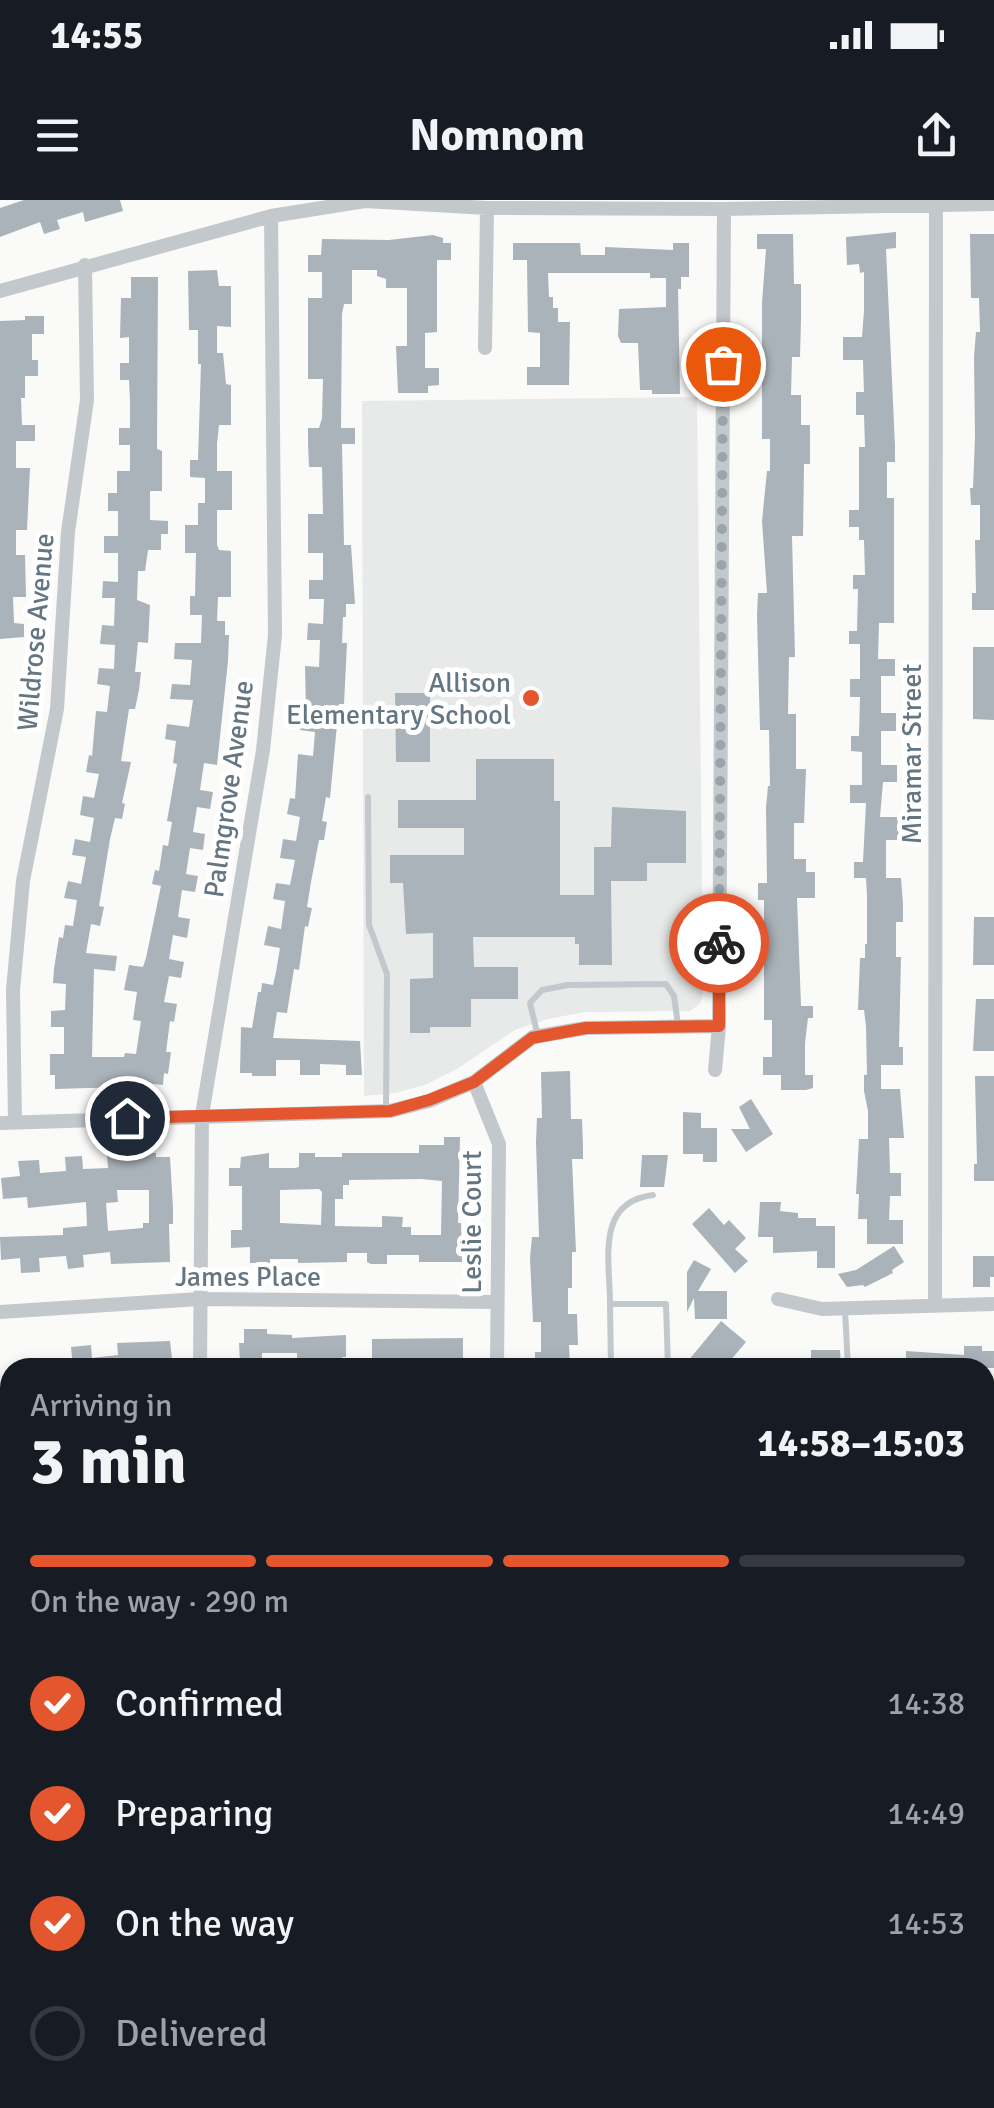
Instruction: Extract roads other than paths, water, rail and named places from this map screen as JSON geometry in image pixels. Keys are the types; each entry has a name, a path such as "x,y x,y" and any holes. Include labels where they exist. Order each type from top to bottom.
{"street":[{"path":"0,290 272,216 365,201 487,208 994,204"},
{"name":"Miramar Street","path":"935,1306 936,203"},
{"path":"484,348 487,208"},
{"path":"715,1070 719,1026 724,209"},
{"name":"Palmgrove Avenue","path":"200,1358 202,1114 263,750 275,635 272,216"},
{"name":"Wildrose Avenue","path":"7,1123 23,881 57,709 68,532 86,400 85,265"},
{"path":"7,1123 386,1111 429,1100 474,1082 538,1036 586,1028 719,1026"},
{"name":"Leslie Court","path":"474,1082 498,1144 496,1358"},
{"name":"James Place","path":"0,1312 199,1299 496,1302"},
{"path":"778,1299 822,1309 994,1304"}],"lane":[{"path":"368,797 368,925 387,974 386,1111"},
{"path":"538,1036 530,1002 542,990 568,985 666,984 674,996 678,1027"},
{"path":"611,1358 609,1232 629,1200 653,1195"},
{"path":"610,1304 666,1304 668,1358"},
{"path":"845,1308 848,1358"}],"place":[{"name":"Allison Elementary School","path":"531,698"}]}
